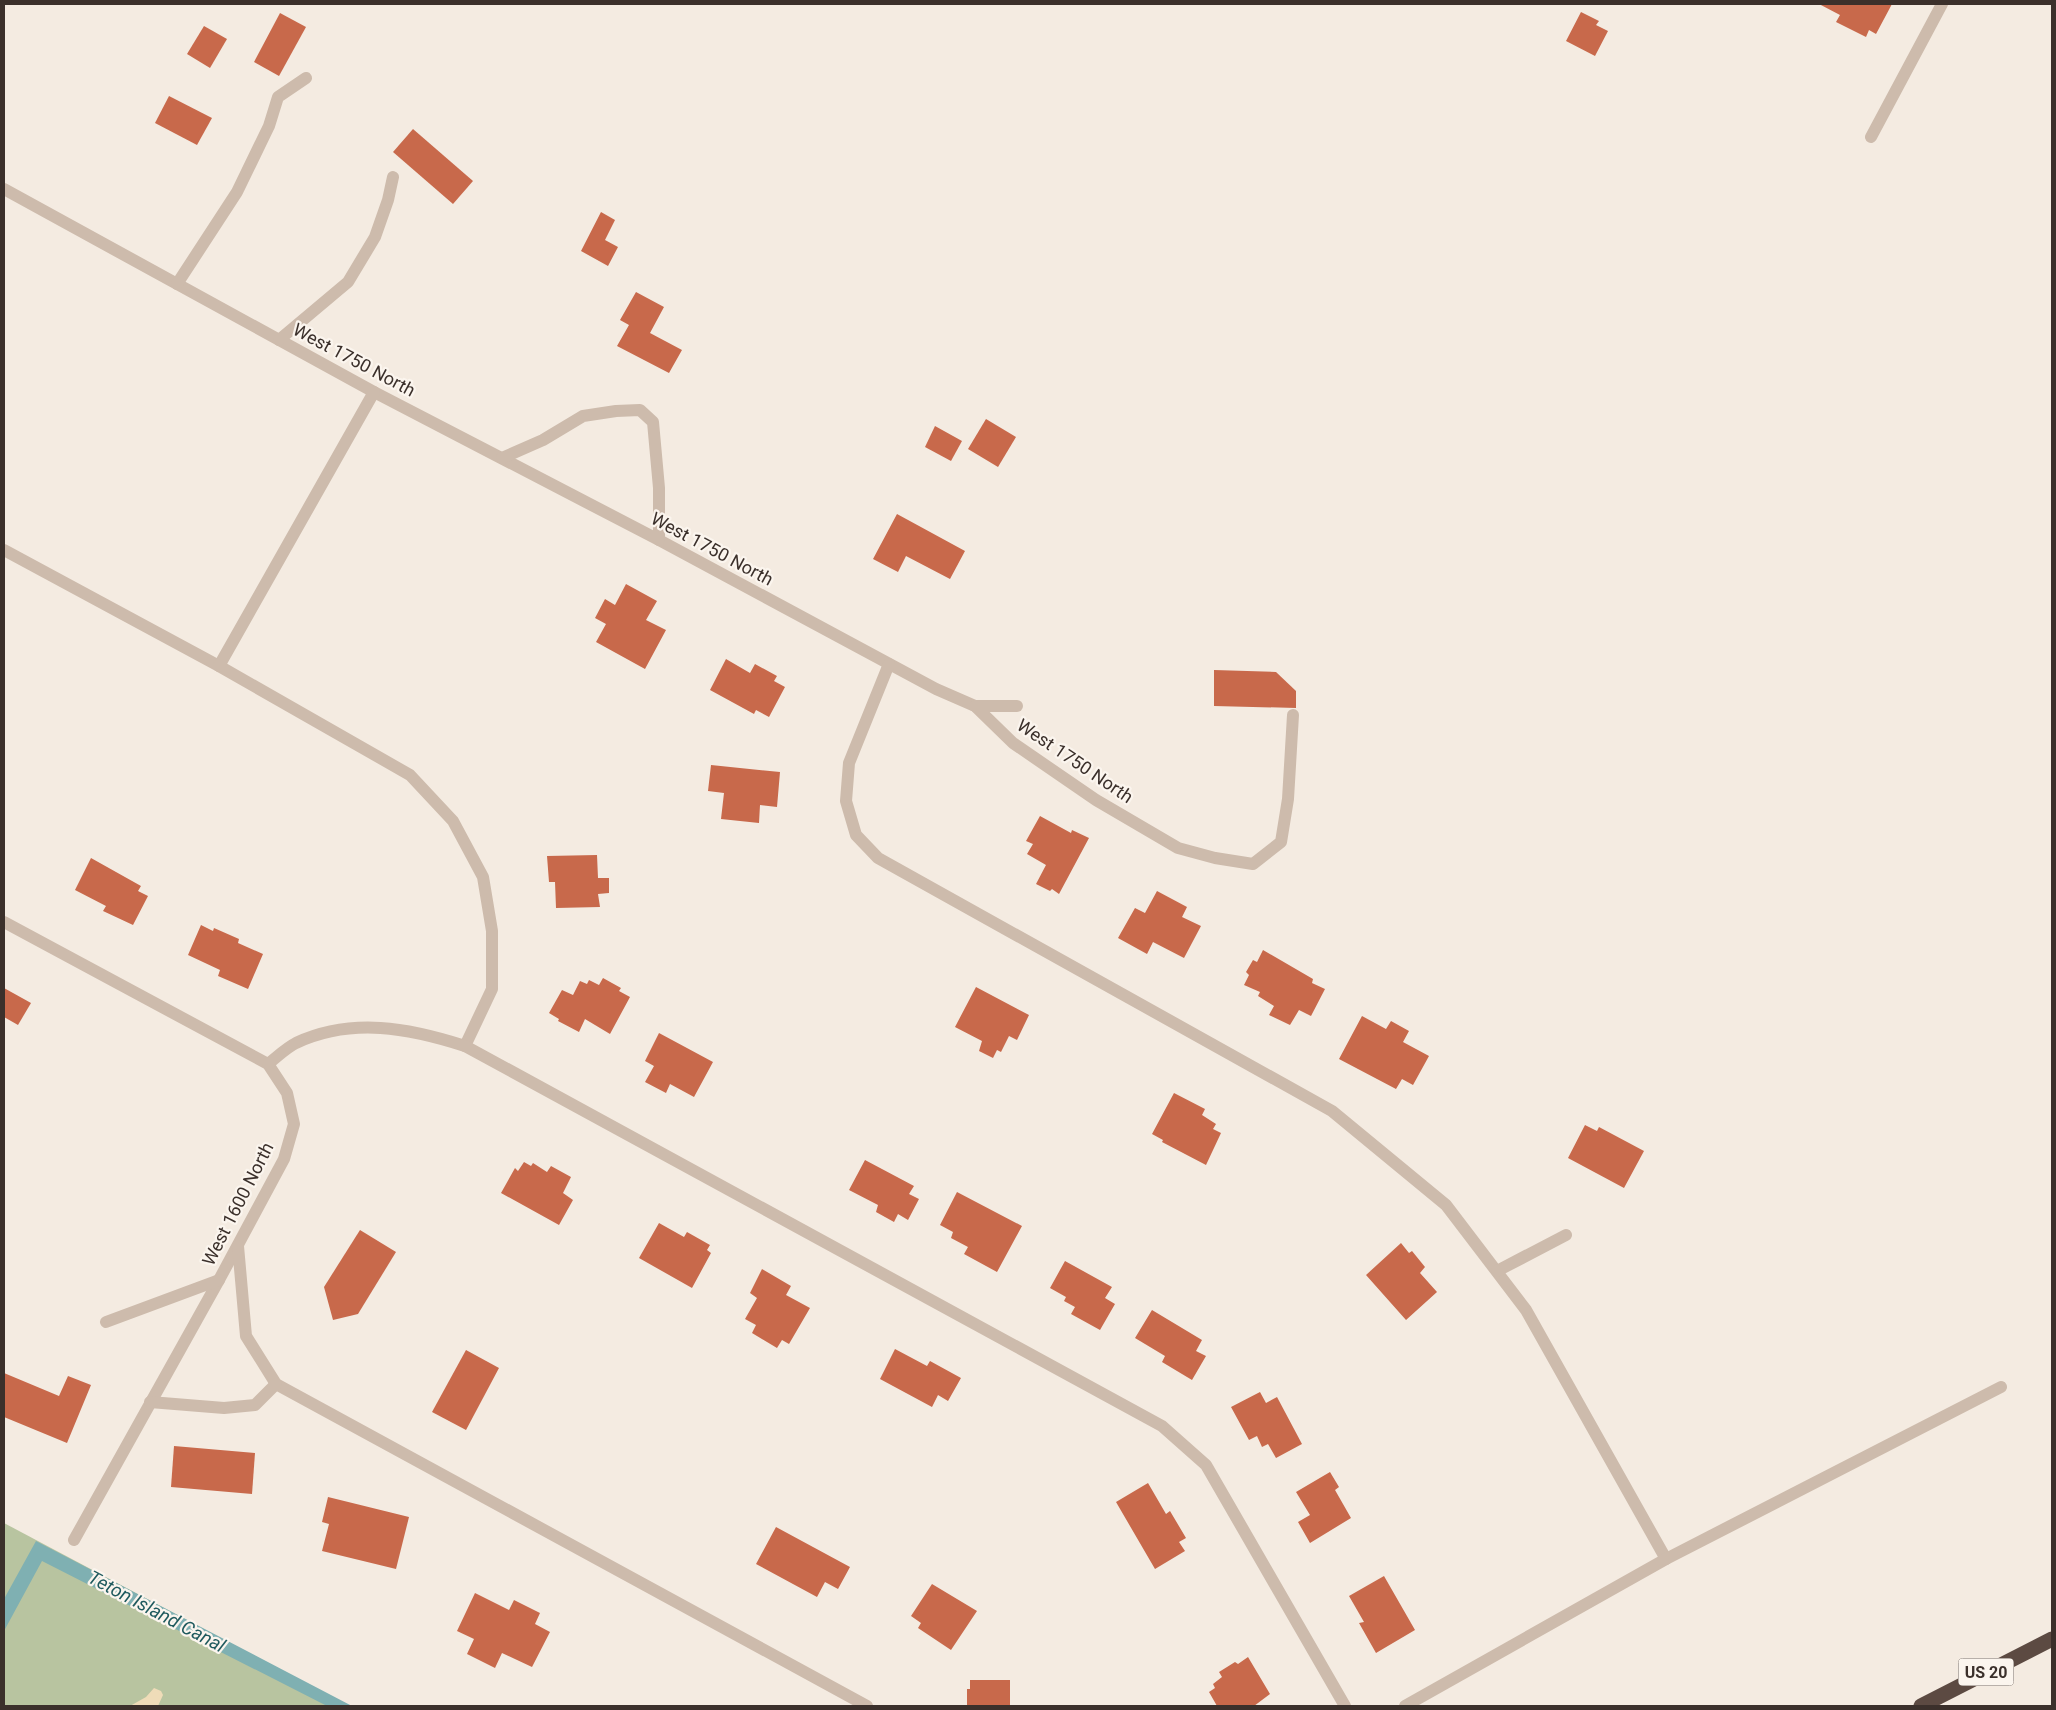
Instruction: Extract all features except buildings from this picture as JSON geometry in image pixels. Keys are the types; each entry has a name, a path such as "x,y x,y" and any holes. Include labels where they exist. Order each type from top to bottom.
{"highway":[{"name":"US 20","path":"1921,1706 2052,1639"}],"street":[{"path":"1871,137 1942,4"},
{"path":"177,284 237,192 269,126 278,97 306,78"},
{"path":"279,340 348,282 375,237 388,200 393,176"},
{"name":"West 1750 North","path":"4,189 374,392 659,540 936,689 974,706 1021,748 1096,800 1178,848 1215,858 1253,864 1281,842 1288,799 1293,715"},
{"path":"219,666 374,392"},
{"path":"502,458 543,440 583,416 616,411 640,410 653,422 659,488 659,540"},
{"path":"4,550 219,666 410,774 453,820 483,877 492,931 492,989 465,1046"},
{"path":"890,664 849,763 846,801 856,835 878,858 1332,1111 1446,1205 1526,1310 1666,1559"},
{"path":"974,706 1017,706"},
{"name":"West 1600 North","path":"4,922 268,1064 287,1093 294,1124 284,1159 238,1246 74,1540"},
{"path":"268,1064 295,1044 334,1030 383,1027 426,1034 465,1046 1162,1426 1206,1465 1345,1706"},
{"path":"1497,1271 1566,1235"},
{"path":"238,1246 246,1336 276,1384 866,1706"},
{"path":"106,1322 219,1280"},
{"path":"150,1402 224,1408 255,1405 276,1384"},
{"path":"1404,1706 1666,1559 2001,1387"}],"green space":[{"path":"4,1523 349,1706 4,1706"}],"sand":[{"path":"154,1688 161,1691 163,1695 158,1706 130,1706 146,1697"}],"water":[{"name":"Teton Island Canal","path":"36,1541 352,1706 327,1706 42,1561 4,1631 4,1599"}]}
